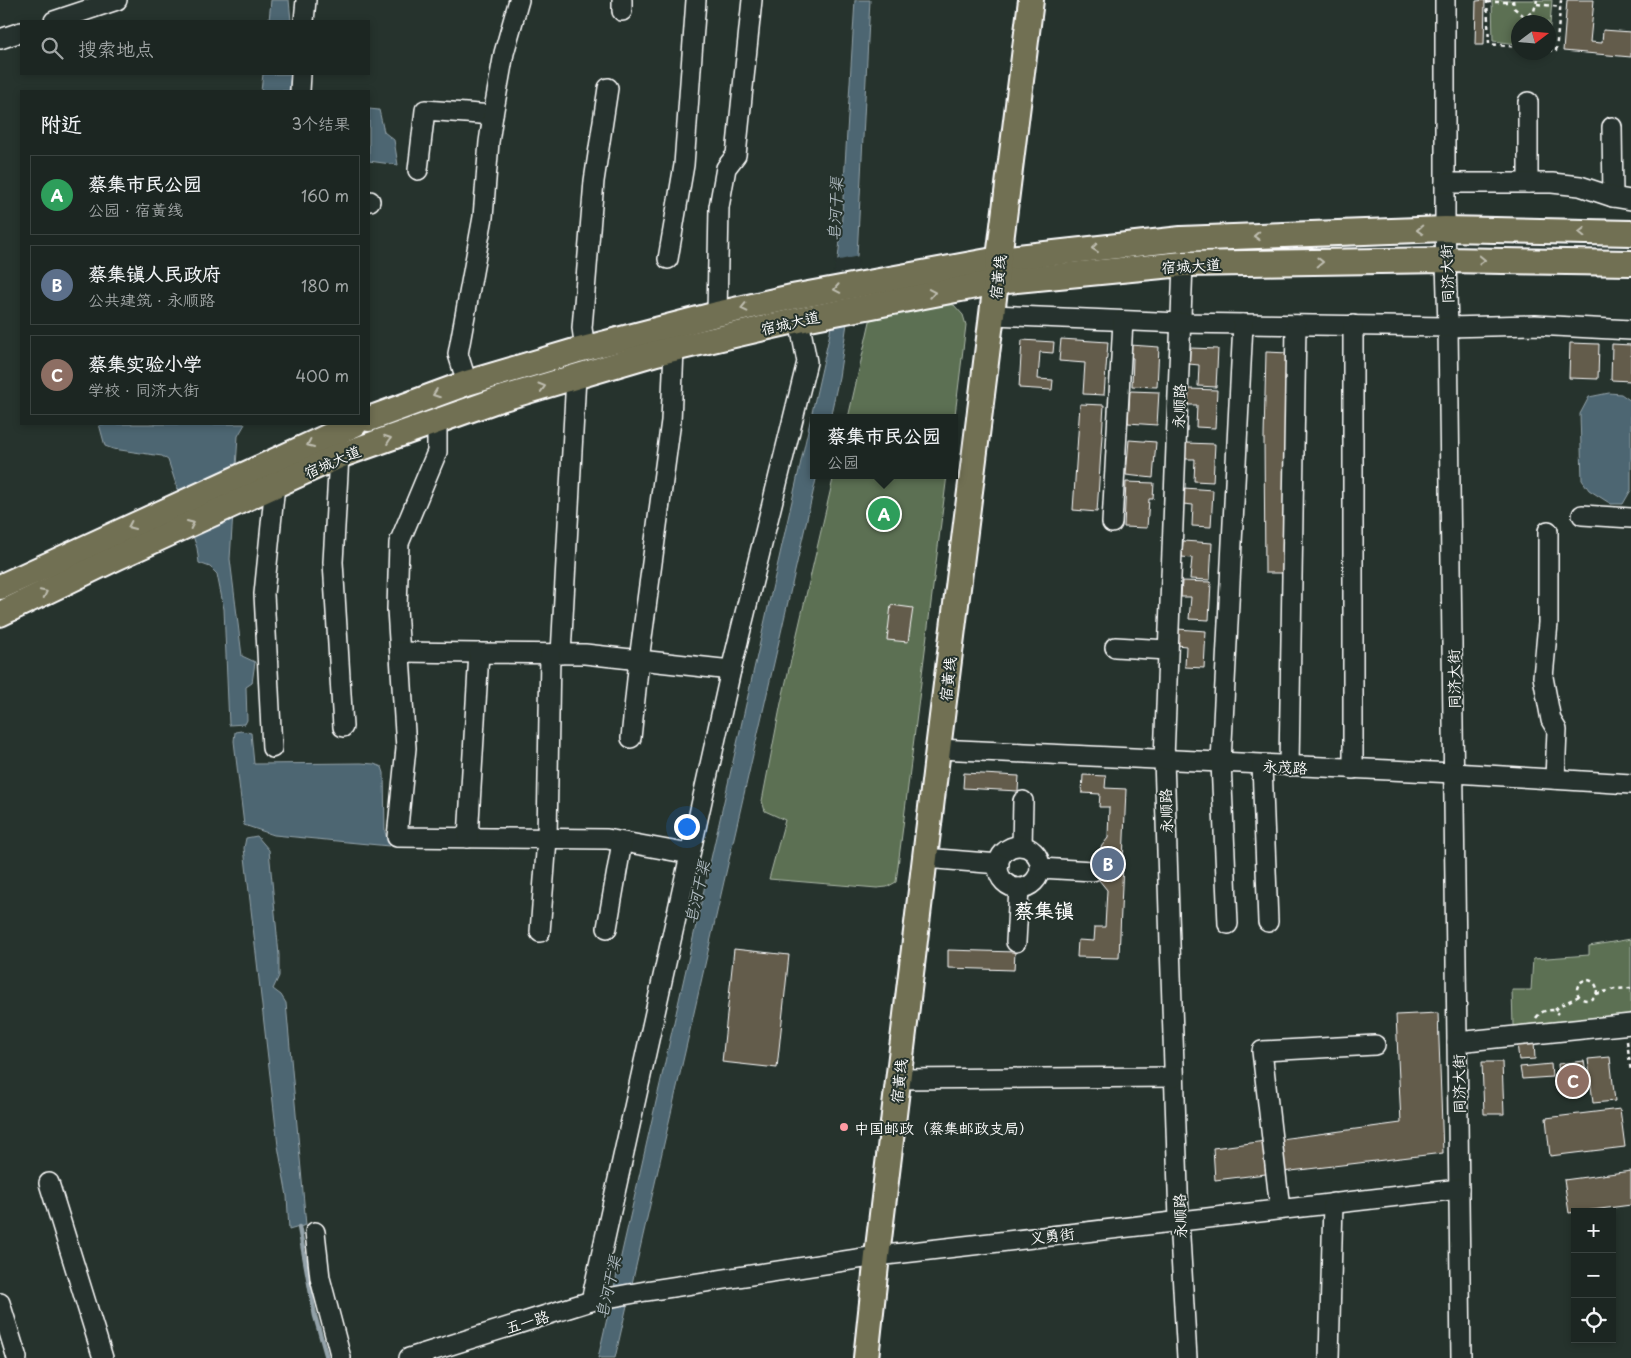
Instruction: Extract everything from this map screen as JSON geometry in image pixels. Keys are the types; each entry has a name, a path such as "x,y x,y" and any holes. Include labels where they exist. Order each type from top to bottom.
{"main road":[{"name":"宿黄线","path":"866,1358 938,749 1031,0"},
{"name":"宿城大道","path":"370,419 467,383 717,314 792,297 883,291 1182,239 1445,229 1631,233"},
{"name":"宿城大道","path":"998,270 1183,264 1446,260 1631,263"},
{"name":"宿城大道","path":"0,614 116,558 339,456 497,400 674,349 799,320 883,291"},
{"name":"宿城大道","path":"0,587 353,425"}],"street":[{"path":"57,20 118,0"},
{"path":"304,20 306,0"},
{"path":"467,383 458,354 483,217 493,115 504,53 520,0"},
{"path":"668,259 684,165 696,0"},
{"path":"717,314 719,207 726,168 736,155 752,0"},
{"name":"同济大街","path":"1444,0 1445,229 1448,327 1461,1358"},
{"path":"0,39 20,32"},
{"path":"300,90 301,75"},
{"path":"585,349 582,328 594,180 608,88"},
{"path":"1528,102 1528,183"},
{"path":"418,170 425,110 493,115"},
{"path":"1445,183 1528,183 1580,186 1622,198 1612,127"},
{"name":"永顺路","path":"1183,264 1164,759 1179,1220 1186,1358"},
{"path":"992,315 1181,323 1448,327 1535,325 1631,330"},
{"path":"591,1301 731,670 807,362 799,320"},
{"path":"1112,523 1123,321"},
{"path":"1228,924 1221,762 1243,324"},
{"path":"1289,766 1296,325"},
{"path":"1353,325 1353,769"},
{"path":"631,738 639,660 671,421 674,349"},
{"path":"540,932 547,838 555,654 576,377"},
{"path":"437,421 437,452 399,543 397,609 406,748 397,837 607,839 690,854"},
{"path":"339,456 332,562 343,727"},
{"path":"272,748 264,594 276,485"},
{"path":"1582,515 1631,518"},
{"path":"1548,531 1548,623 1543,677 1551,720 1558,730 1555,779"},
{"path":"1115,647 1168,650"},
{"path":"400,652 585,654 731,670"},
{"path":"468,838 479,654"},
{"name":"永茂路","path":"938,749 1454,773 1631,784"},
{"path":"1262,765 1268,922"},
{"path":"1022,846 1023,801"},
{"path":"607,928 622,842"},
{"path":"1015,846 1022,846 1033,852 1038,858 1040,868 1032,884 1019,888 1005,882 999,871 999,864 1004,853 1015,846"},
{"path":"925,858 999,864"},
{"path":"1040,868 1093,871"},
{"path":"1016,942 1019,888"},
{"path":"1457,1042 1628,1025"},
{"path":"1280,1209 1262,1051 1374,1045"},
{"path":"898,1079 1174,1077"},
{"path":"49,1183 103,1358"},
{"name":"义勇街","path":"646,1291 877,1256 1459,1189"},
{"path":"1329,1358 1333,1203"},
{"path":"315,1232 320,1278 341,1358"},
{"name":"五一路","path":"409,1358 591,1301 646,1291"},
{"path":"0,1304 17,1358"}],"path":[{"path":"1556,51 1561,0"},
{"path":"1511,46 1489,44 1487,1 1513,1 1516,11 1523,15 1531,14 1537,2 1561,6"},
{"path":"1579,996 1578,986 1582,981 1588,980 1596,985 1596,994"},
{"path":"1579,996 1588,1000 1596,994 1615,989 1631,988"},
{"path":"1554,1010 1561,1004 1579,996"},
{"path":"1628,1025 1631,1072"}],"green space":[{"path":"1492,0 1552,0 1551,15 1511,15 1511,43 1493,41"},
{"path":"940,304 954,305 963,315 966,325 955,414 849,414 871,317"},
{"path":"833,479 946,479 896,882 887,887 877,888 769,879 785,820 765,811 762,801 781,703"},
{"path":"1631,939 1631,1014 1513,1026 1512,990 1531,990 1533,959 1589,955 1589,946"}],"water":[{"path":"271,0 289,0 291,20 269,20"},
{"path":"855,0 870,0 857,256 839,377 831,414 812,414 830,333 841,231"},
{"path":"263,75 291,75 289,90 261,90"},
{"path":"370,109 379,110 384,132 394,140 398,165 370,161"},
{"path":"1609,393 1621,394 1631,401 1631,490 1623,504 1611,504 1589,490 1582,480 1580,414 1589,397"},
{"path":"810,421 810,479 816,479 615,1358 598,1358"},
{"path":"99,425 244,425 238,436 230,559 242,656 255,662 252,683 246,687 247,720 245,724 229,725 224,609 217,574 210,567 199,563 197,548 168,460 162,456 113,449 105,446"},
{"path":"235,732 251,733 254,764 361,763 382,767 384,773 385,832 389,846 274,835 244,825 234,741"},
{"path":"257,836 269,850 279,955 279,976 273,989 281,995 286,1003 306,1225 289,1230 287,1196 278,1146 244,848 246,838"}],"pier":[{"path":"859,256 850,317 829,321 835,261"}],"building":[{"path":"1485,0 1484,45 1475,45 1476,1"},
{"path":"1567,0 1594,0 1590,42 1602,43 1603,30 1631,32 1631,57 1563,51"},
{"path":"1061,339 1108,342 1104,395 1083,394 1085,363 1059,361"},
{"path":"1022,340 1054,342 1053,353 1040,352 1038,379 1053,380 1052,390 1019,388"},
{"path":"1570,343 1599,344 1598,379 1569,378"},
{"path":"1612,344 1631,345 1631,381 1611,380"},
{"path":"1130,345 1159,347 1157,387 1132,386 1133,358 1129,357"},
{"path":"1190,348 1218,349 1216,387 1198,386 1199,365 1189,364"},
{"path":"1266,352 1289,353 1289,573 1265,573 1264,437"},
{"path":"1189,389 1217,390 1215,428 1196,427 1197,405 1188,405"},
{"path":"1130,391 1159,392 1157,425 1128,423"},
{"path":"1080,404 1104,405 1097,512 1073,510"},
{"path":"1129,440 1156,442 1153,478 1126,475"},
{"path":"1186,443 1215,444 1213,482 1194,481 1195,459 1185,459"},
{"path":"1126,482 1154,483 1153,499 1149,499 1147,528 1124,527"},
{"path":"1184,488 1213,490 1211,527 1192,526 1193,505 1183,504"},
{"path":"1183,541 1212,543 1210,580 1190,579 1192,558 1182,557"},
{"path":"1182,581 1211,582 1209,620 1189,619 1191,597 1181,597"},
{"path":"891,605 913,608 908,642 887,640"},
{"path":"1177,629 1206,631 1204,668 1185,667 1186,646 1177,645"},
{"path":"964,773 1019,776 1018,791 963,788"},
{"path":"1083,775 1106,776 1105,788 1126,789 1119,958 1077,957 1078,940 1094,941 1095,927 1105,927 1107,890 1099,880 1101,847 1108,838 1109,807 1099,807 1100,794 1082,793"},
{"path":"734,949 789,955 777,1068 722,1062"},
{"path":"948,950 1015,952 1014,970 948,968"},
{"path":"1438,1013 1443,1153 1215,1180 1213,1148 1401,1123 1396,1015"},
{"path":"1534,1042 1535,1059 1519,1060 1517,1043"},
{"path":"1610,1057 1615,1101 1593,1103 1588,1059"},
{"path":"1584,1061 1586,1073 1559,1076 1558,1064"},
{"path":"1482,1062 1502,1062 1504,1114 1484,1114"},
{"path":"1551,1064 1552,1077 1522,1079 1520,1067"},
{"path":"1620,1109 1625,1147 1550,1156 1546,1118"},
{"path":"1631,1171 1631,1205 1608,1208 1571,1208 1571,1213 1569,1213 1564,1180"}],"waterway":[{"path":"299,1227 315,1316 327,1358"}],"place":[{"name":"蔡集市民公园","path":"884,514"},
{"name":"蔡集镇人民政府","path":"1108,864"},
{"name":"蔡集实验小学","path":"1573,1081"},
{"name":"中国邮政（蔡集邮政支局）","path":"844,1127"}],"district":[{"name":"蔡集镇","path":"1044,910"}],"water label":[{"name":"皂河干渠","path":"834,209"},
{"name":"皂河干渠","path":"696,892"},
{"name":"皂河干渠","path":"607,1287"}]}
